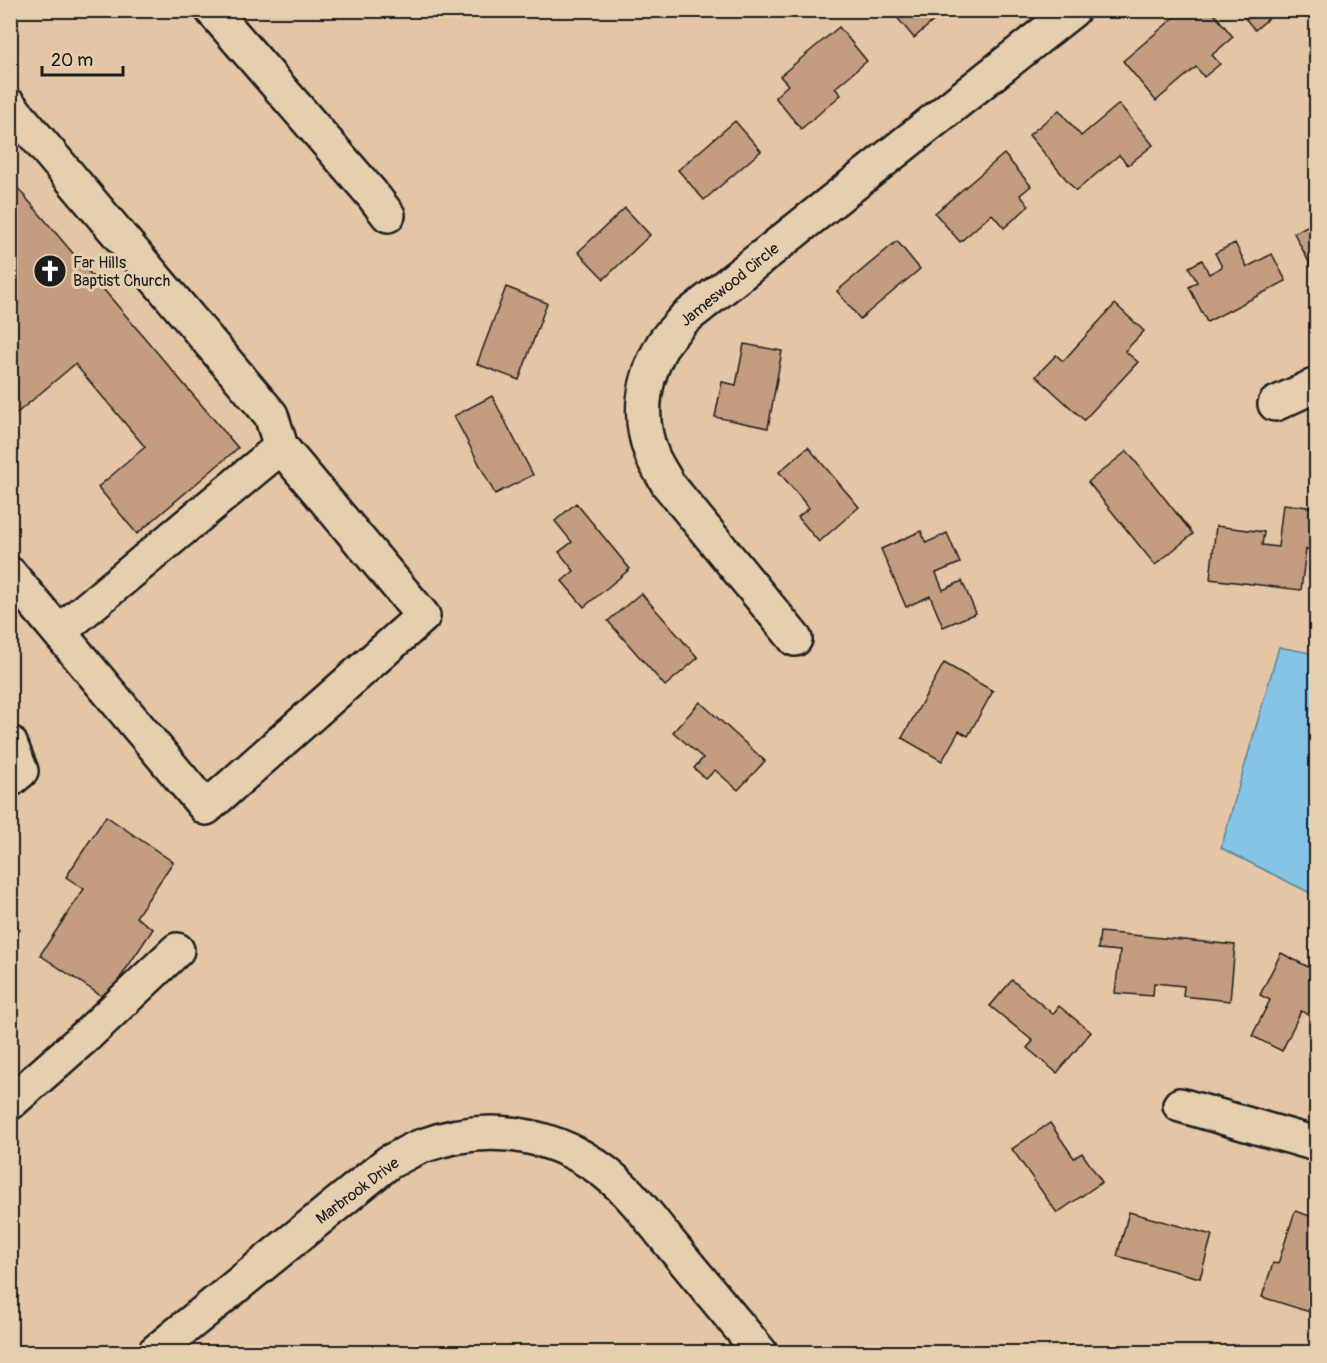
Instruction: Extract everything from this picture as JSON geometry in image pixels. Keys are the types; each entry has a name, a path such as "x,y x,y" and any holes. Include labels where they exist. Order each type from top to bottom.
{"street":[{"path":"212,10 388,215"},
{"name":"Jameswood Circle","path":"795,639 668,484 652,456 644,425 643,400 650,371 664,343 684,319 1073,10"},
{"path":"10,105 271,415 281,447 423,616 206,808 10,574"},
{"path":"1275,404 1317,385"},
{"path":"59,632 281,447"},
{"path":"10,743 21,771 10,780"},
{"path":"10,1103 87,1035 177,950"},
{"path":"1180,1105 1317,1144"},
{"name":"Marbrook Drive","path":"155,1353 389,1162 421,1146 458,1136 499,1133 532,1136 562,1146 597,1166 627,1191 760,1353"}],"water":[{"path":"1279,647 1316,654 1316,896 1221,848"}],"building":[{"path":"891,10 946,10 914,38"},
{"path":"1183,10 1211,10 1233,37 1212,55 1220,64 1204,77 1196,67 1156,101 1123,61"},
{"path":"1238,10 1275,10 1276,12 1255,30"},
{"path":"839,27 867,61 835,88 841,95 801,129 775,97 788,85 780,76"},
{"path":"1119,104 1153,145 1128,165 1119,155 1076,191 1029,135 1059,110 1081,136"},
{"path":"735,121 761,151 704,200 678,170"},
{"path":"1004,154 1031,186 1020,195 1029,206 1004,228 992,214 960,242 935,213"},
{"name":"Far Hills Baptist Church","path":"10,179 238,448 137,534 98,487 145,447 75,364 10,419"},
{"path":"625,208 650,235 604,279 578,252"},
{"path":"1316,221 1316,276 1294,233"},
{"path":"897,241 920,269 860,319 837,291"},
{"path":"1235,243 1247,267 1272,254 1286,281 1207,322 1189,287 1197,282 1189,267 1202,260 1209,274 1222,267 1215,253"},
{"path":"506,287 547,303 519,380 477,364"},
{"path":"1115,304 1144,331 1125,351 1138,362 1084,420 1036,376 1056,355 1063,361"},
{"path":"744,344 782,351 768,428 715,417 722,382 736,385"},
{"path":"492,396 533,475 495,494 454,416"},
{"path":"808,447 859,507 819,542 798,517 809,508 779,472"},
{"path":"1127,451 1193,534 1155,565 1088,482"},
{"path":"576,503 630,569 584,607 562,581 574,571 559,552 572,542 555,521"},
{"path":"1283,504 1316,508 1315,550 1306,549 1301,590 1210,579 1216,526 1264,532 1262,545 1278,547"},
{"path":"921,531 926,543 947,533 960,563 936,573 943,590 962,581 976,613 943,627 930,596 906,607 881,549"},
{"path":"641,593 698,658 665,686 608,621"},
{"path":"944,663 993,691 968,736 959,731 942,761 902,738"},
{"path":"700,702 765,761 738,790 715,770 706,779 694,768 703,758 673,732"},
{"path":"106,816 173,862 136,917 153,929 106,999 40,955 84,889 66,877"},
{"path":"10,924 20,930 10,943"},
{"path":"1100,932 1235,945 1230,1001 1183,996 1184,986 1154,983 1153,996 1115,993 1120,951 1098,949"},
{"path":"1281,953 1316,971 1316,1018 1301,1011 1282,1051 1252,1036 1270,1000 1260,995"},
{"path":"1012,980 1053,1014 1059,1006 1091,1032 1057,1073 1027,1048 1033,1041 990,1006"},
{"path":"1050,1123 1074,1158 1082,1153 1102,1182 1057,1213 1012,1149"},
{"path":"1295,1211 1316,1218 1316,1314 1262,1297 1273,1263 1278,1264"},
{"path":"1129,1212 1212,1235 1200,1278 1117,1256"}],"place":[{"name":"Far Hills Baptist Church","path":"50,271"}]}
